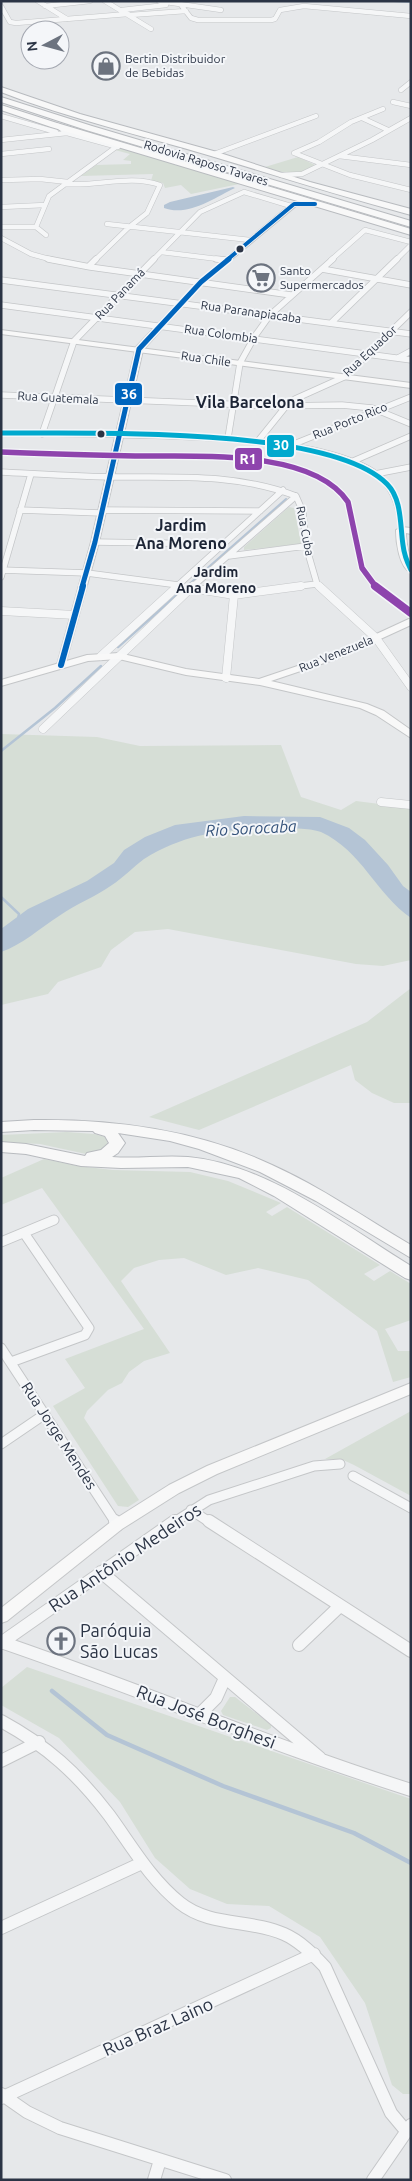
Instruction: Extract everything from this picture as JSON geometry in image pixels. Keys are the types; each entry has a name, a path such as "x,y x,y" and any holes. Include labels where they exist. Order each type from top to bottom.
{"highway":[{"path":"1,89 77,116 214,154 281,175 302,178 411,212"},
{"name":"Rodovia Raposo Tavares","path":"1,95 94,125 411,220"},
{"name":"Rodovia Raposo Tavares","path":"1,99 98,131 411,224"},
{"path":"1,107 62,131 129,146 411,232"},
{"path":"1,1127 78,1124 122,1129 189,1142 226,1153 265,1168 304,1187 411,1253"},
{"path":"1,1147 94,1157 111,1152 117,1143 110,1133 104,1131 27,1126"},
{"path":"26,1149 81,1161 121,1163 188,1162 242,1174 280,1192 411,1274"}],"main road":[{"name":"Rua Chile","path":"1,332 411,386"},
{"path":"406,530 401,546 411,570"},
{"name":"Rua Venezuela","path":"260,682 327,660 411,621"},
{"path":"1,683 61,665 101,656 119,656 186,672 260,682 363,706 380,713 411,736"},
{"path":"4,1614 117,1525 174,1489 212,1470 411,1388"}],"street":[{"path":"38,1 67,19"},
{"path":"45,6 90,1"},
{"path":"105,1 151,28"},
{"path":"158,1 221,10"},
{"path":"121,10 175,4"},
{"path":"181,5 191,18 198,20 275,19 280,10 304,6 411,16"},
{"path":"1,6 11,23 186,11"},
{"path":"1,19 8,19"},
{"path":"401,90 411,82"},
{"path":"393,102 411,106"},
{"path":"383,109 294,153 350,175 411,190"},
{"path":"1,116 62,131 116,148 129,146"},
{"path":"214,154 316,116"},
{"path":"362,118 388,130"},
{"path":"302,178 320,164 411,118"},
{"path":"1,140 62,131"},
{"path":"36,227 49,196 116,148"},
{"path":"1,154 49,149"},
{"path":"339,156 411,165"},
{"path":"3,180 40,179 66,183 137,181 158,184 160,186 147,213 129,227 89,266"},
{"path":"244,192 292,205 315,204"},
{"name":"Rua Panamá","path":"42,434 74,341 200,212 244,192"},
{"path":"287,195 292,205"},
{"path":"1,208 45,205"},
{"path":"61,665 95,542 139,349 201,282 292,205"},
{"path":"107,224 250,240"},
{"path":"1,227 36,227 46,235"},
{"path":"228,438 232,403 240,363 270,315 367,230 411,244 331,323"},
{"path":"1,238 8,244 56,261 291,295"},
{"path":"161,252 226,260"},
{"path":"322,269 411,285"},
{"name":"Rua Paranapiacaba","path":"1,280 411,334"},
{"name":"Rua Colombia","path":"1,305 411,360"},
{"name":"Rua Equador","path":"258,441 287,405 295,399 344,378 411,312"},
{"path":"398,358 411,351"},
{"name":"Rua Guatemala","path":"1,395 127,401 287,405 342,404 377,409 411,424"},
{"name":"Rua Porto Rico","path":"289,446 377,409 411,397"},
{"path":"1,433 228,438 289,446 351,462 375,474 386,483 398,501 406,530"},
{"path":"351,462 411,436"},
{"path":"375,474 411,467"},
{"path":"1,472 110,477"},
{"path":"31,474 2,572 87,573 178,586"},
{"name":"Rua Cuba","path":"110,477 221,479 250,482 283,490 296,496 303,512 306,546 316,584"},
{"path":"101,656 283,490"},
{"path":"43,729 191,588 296,496"},
{"path":"20,510 260,511"},
{"path":"240,511 249,514 250,520"},
{"path":"95,542 223,544"},
{"path":"200,544 212,548 214,553"},
{"path":"229,556 306,546"},
{"path":"163,583 169,586 170,593"},
{"path":"191,588 234,595 316,584 376,638 411,687"},
{"path":"226,678 234,595"},
{"path":"1,611 75,614"},
{"path":"381,802 411,805"},
{"path":"1,1242 54,1220"},
{"path":"11,1362 85,1335 89,1328 24,1232"},
{"name":"Rua Jorge Mendes","path":"1,1348 117,1525"},
{"path":"1,1444 45,1414"},
{"name":"Rua Antônio Medeiros","path":"2,1643 156,1533 209,1500 314,1466 340,1464"},
{"path":"353,1476 411,1508"},
{"path":"191,1510 411,1652"},
{"path":"101,1572 326,1763"},
{"path":"298,1645 340,1606"},
{"name":"Rua José Borghesi","path":"2,1643 92,1673 326,1763 411,1790"},
{"path":"200,1714 220,1694 225,1678"},
{"path":"1,1721 40,1742 74,1773 108,1814 142,1864 175,1898 194,1912 210,1919 265,1927 293,1937 314,1954 329,1975 390,2113 408,2128 373,2180"},
{"path":"1,1761 40,1742"},
{"path":"1,1928 142,1864"},
{"name":"Rua Braz Laino","path":"2,2096 314,1954"},
{"path":"2,2096 48,2122 74,2133 225,2180"},
{"path":"154,2180 160,2160"}],"shaded area":[{"path":"126,148 244,183 191,194 181,185 165,188 163,183 151,181 153,174 81,176 96,165 131,164 131,161 123,160 130,154 115,150"},
{"path":"298,157 315,165 303,172 297,173 265,167"},
{"path":"289,507 294,508 300,544 244,550 244,547"},
{"path":"1,734 97,737 140,746 281,745 301,797 341,810 356,801 411,808 411,960 383,966 356,964 168,929 135,932 111,950 101,967 58,982 48,994 1,1005"},
{"path":"411,988 411,1103 394,1103 372,1093 355,1080 351,1065 199,1130 149,1117 367,1022"},
{"path":"67,1132 94,1134 105,1137 109,1146 96,1154 86,1154 40,1144 1,1142 1,1135"},
{"path":"44,1159 78,1166 113,1170 190,1172 228,1181 281,1203 266,1212 272,1216 287,1207 380,1265 364,1274 374,1281 390,1271 411,1284 411,1320 385,1329 398,1351 411,1351 411,1377 393,1382 377,1331 308,1280 258,1268 226,1275 184,1258 159,1260 134,1268 121,1281 170,1353 144,1361 129,1372 122,1383 108,1390 87,1411 84,1418 139,1500 128,1507 118,1506 53,1406 85,1388 65,1359 144,1329 42,1188 1,1205 1,1178"},
{"path":"411,1411 411,1496 341,1459 325,1459"},
{"path":"27,1667 411,1799 411,2094 403,2094 392,2085 365,2003 320,1937 269,1906 227,1904 190,1889 155,1858 120,1802 59,1738 1,1705 1,1688"},
{"path":"230,1697 235,1697 271,1725 271,1728 267,1730 223,1715 221,1711"}],"water":[{"path":"235,188 201,205 182,210 164,208 164,205 170,202"},
{"name":"Rio Sorocaba","path":"244,816 320,817 349,828 365,840 388,865 403,886 411,892 411,918 388,897 347,850 321,832 291,828 244,829 186,839 158,851 144,859 106,889 65,912 16,945 1,952 1,929 28,909 87,881 114,863 124,850 145,837 175,825"}],"waterway":[{"path":"394,1 409,2"},
{"path":"186,587 286,499"},
{"path":"118,647 187,586"},
{"path":"1,751 55,708 101,666"},
{"path":"1,897 19,914 18,919"},
{"path":"52,1691 107,1735 223,1786 354,1833 411,1863"}],"transit line":[{"name":"36","path":"61,665 95,542 139,349 201,282 294,204 315,204"},
{"name":"30","path":"1,433 144,435 265,443 318,452 360,465 387,484 394,495 400,516 403,547 411,570"},
{"name":"R1","path":"1,452 217,457 275,463 301,470 324,480 343,494 352,512 359,558 367,577 382,592 411,613"}],"place":[{"name":"Bertin Distribuidor de Bebidas","path":"106,66"},
{"name":"Santo Supermercados","path":"261,278"},
{"name":"Paróquia São Lucas","path":"61,1641"}],"district":[{"name":"Vila Barcelona","path":"250,402"},
{"name":"Jardim Ana Moreno","path":"181,534"},
{"name":"Jardim Ana Moreno","path":"216,580"}]}
